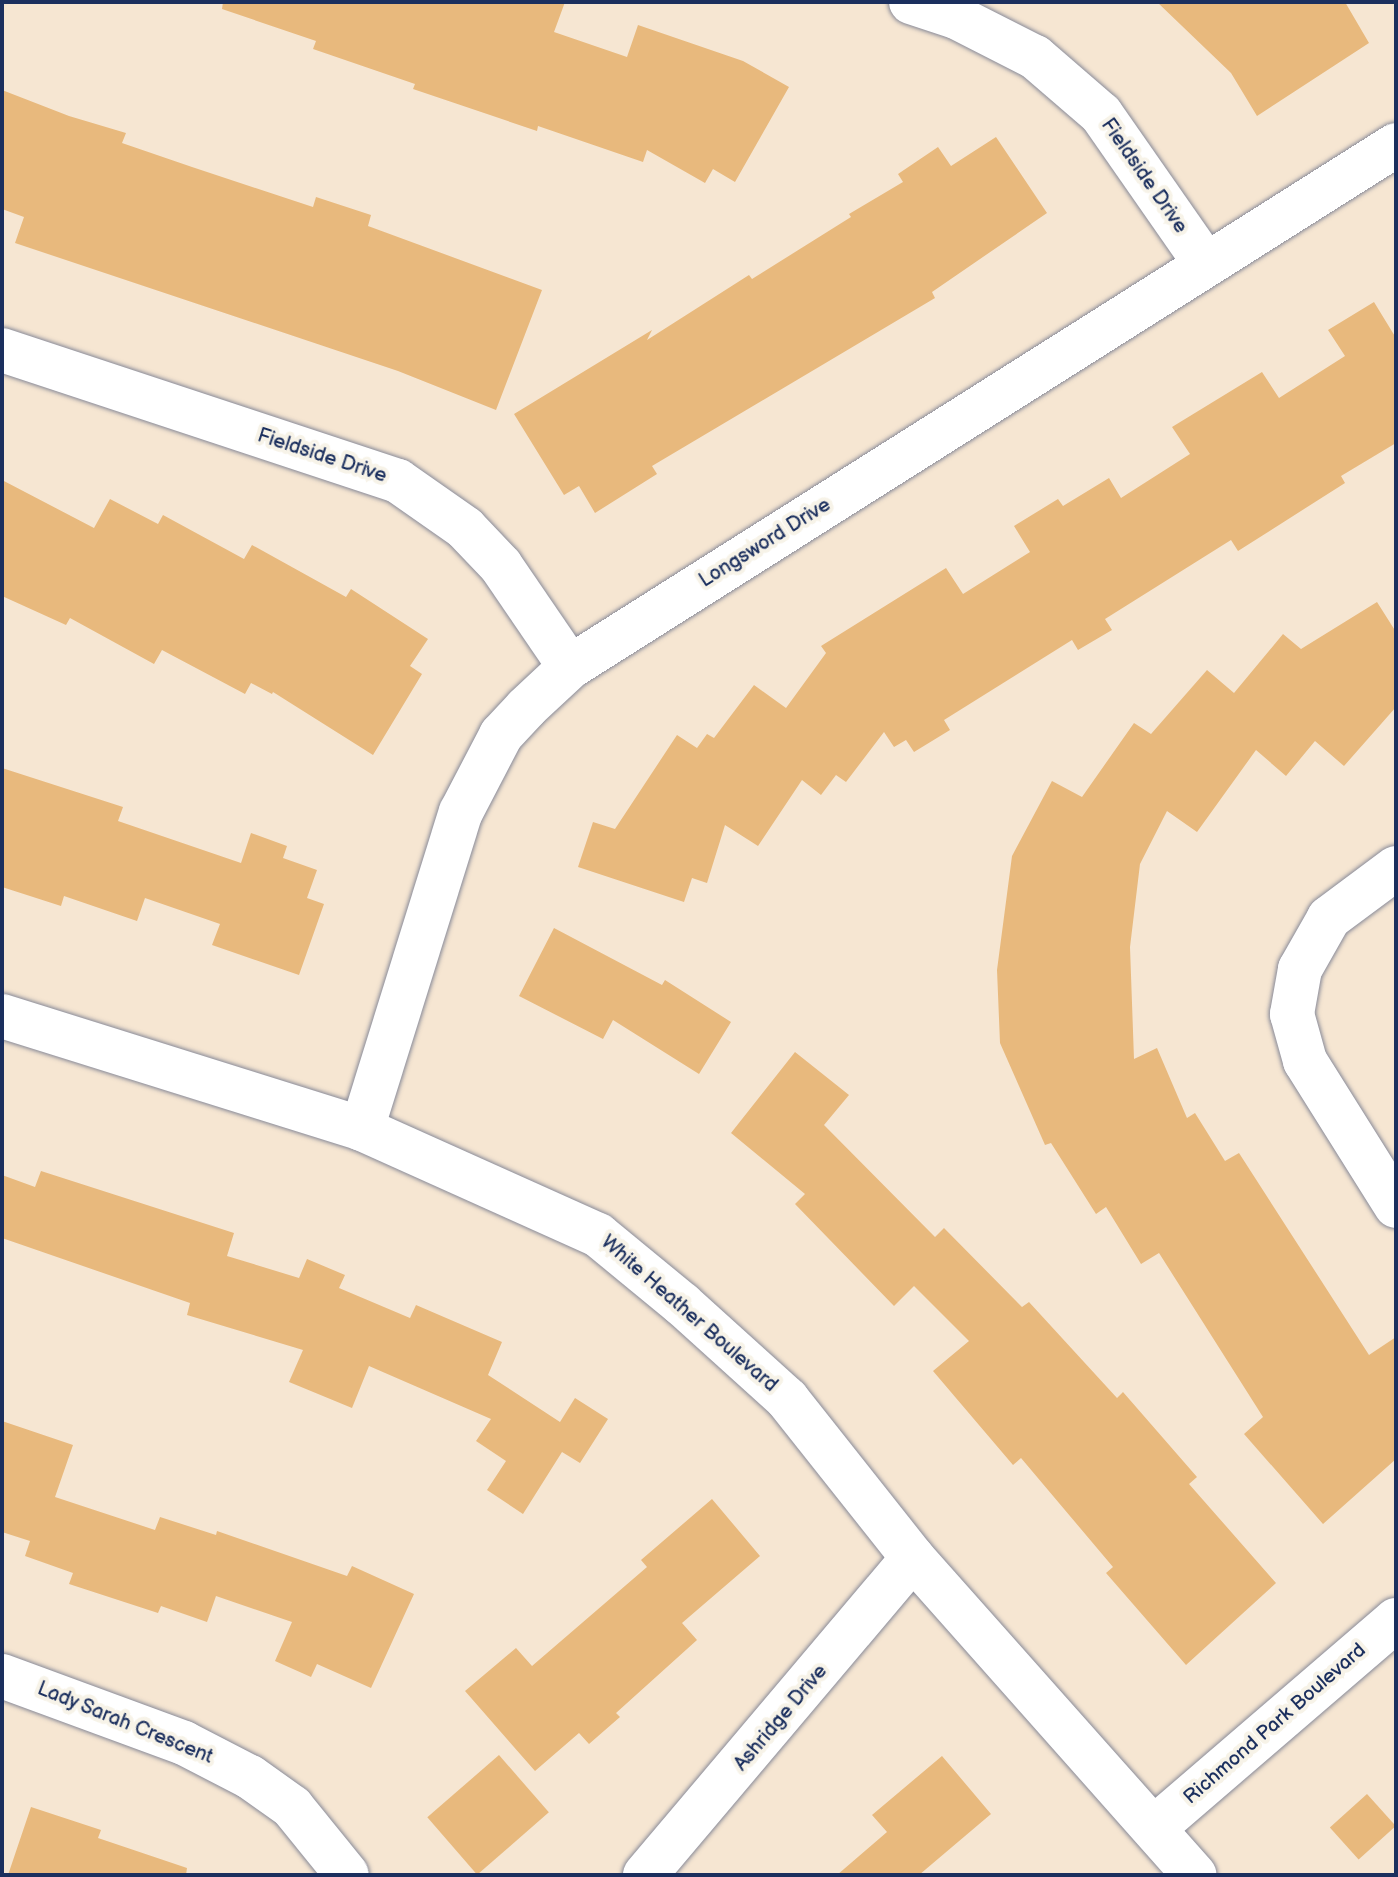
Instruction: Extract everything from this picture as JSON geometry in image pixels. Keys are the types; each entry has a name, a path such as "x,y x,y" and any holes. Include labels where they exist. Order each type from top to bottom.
{"street":[{"name":"Fieldside Drive","path":"911,2 956,17 1035,57 1101,114 1205,263"},
{"name":"Longsword Drive","path":"362,1129 461,812 473,785 501,735 570,667 1396,145"},
{"name":"Fieldside Drive","path":"2,350 398,481 465,528 501,566 570,667"},
{"path":"1396,868 1329,918 1300,969 1292,1014 1305,1061 1396,1206"},
{"name":"White Heather Boulevard","path":"2,1016 362,1129 598,1235 682,1304 787,1399 913,1558 1194,1875"},
{"name":"Ashridge Drive","path":"645,1875 913,1558"},
{"name":"Richmond Park Boulevard","path":"1154,1828 1396,1620"},
{"name":"Lady Sarah Crescent","path":"2,1676 184,1743 250,1777 292,1807 347,1875"}],"building":[{"path":"223,2 565,2 554,32 627,57 638,25 743,61 789,87 735,182 713,169 705,183 647,150 643,162 538,126 537,131 413,89 415,84 313,49 316,41 222,9"},
{"path":"1157,2 1345,2 1369,43 1257,116 1231,73"},
{"path":"2,90 69,116 126,133 122,143 192,167 313,207 316,197 371,215 368,226 542,290 496,410 398,371 15,243 24,217 2,209"},
{"path":"996,137 1047,213 932,292 935,298 652,466 657,474 595,513 579,486 564,495 514,414 652,330 647,340 749,275 752,279 851,217 849,214 903,182 898,174 938,147 951,166"},
{"path":"1374,302 1396,338 1396,443 1341,476 1345,483 1238,551 1231,540 1105,619 1112,630 1078,650 1072,640 944,720 950,730 914,752 906,740 894,747 884,732 846,782 836,775 821,795 802,780 758,846 725,825 707,883 692,878 684,902 578,867 593,822 615,829 677,735 697,748 707,734 714,738 754,685 786,708 826,653 821,646 946,568 963,594 1030,552 1014,526 1058,499 1063,506 1109,478 1121,498 1190,454 1172,427 1262,372 1279,398 1345,356 1328,330"},
{"path":"2,480 94,528 110,499 158,524 163,515 244,559 252,545 346,597 351,589 428,639 410,666 422,674 373,755 273,692 251,683 245,694 162,650 154,664 70,618 66,625 2,596"},
{"path":"1377,602 1396,632 1396,707 1344,766 1315,741 1286,776 1256,750 1197,832 1167,811 1140,864 1130,947 1134,1059 1157,1048 1187,1118 1195,1113 1225,1161 1239,1153 1369,1355 1396,1337 1396,1459 1323,1524 1244,1434 1263,1417 1159,1253 1141,1264 1106,1207 1096,1214 1051,1143 1045,1145 1000,1043 997,970 1012,856 1052,781 1082,797 1134,723 1151,734 1207,670 1234,693 1283,634 1301,649"},
{"path":"2,768 123,807 118,821 241,863 251,833 287,846 283,858 317,870 307,898 324,904 299,975 212,945 220,924 145,898 137,921 64,896 61,906 2,887"},
{"path":"554,928 662,985 665,980 731,1022 699,1074 613,1020 603,1039 519,996"},
{"path":"795,1052 849,1095 824,1125 935,1237 944,1228 1022,1307 1029,1302 1117,1398 1123,1392 1197,1477 1189,1484 1276,1583 1186,1665 1106,1573 1113,1567 1021,1458 1013,1465 933,1371 969,1341 914,1286 894,1306 795,1204 805,1194 731,1133"},
{"path":"41,1171 234,1233 227,1256 299,1278 307,1259 345,1275 339,1288 410,1318 416,1305 502,1342 488,1375 560,1422 575,1398 608,1419 580,1463 562,1452 523,1514 487,1490 506,1461 476,1441 491,1419 369,1366 352,1408 289,1382 303,1350 187,1315 190,1303 2,1238 2,1175 35,1187"},
{"path":"2,1421 73,1445 55,1497 155,1530 160,1517 216,1535 217,1531 347,1576 352,1566 414,1594 371,1688 317,1664 311,1677 275,1661 292,1622 216,1596 207,1622 161,1606 158,1613 69,1584 73,1573 25,1556 30,1541 2,1532"},
{"path":"712,1499 760,1556 682,1623 697,1640 616,1713 620,1717 589,1744 579,1733 535,1771 465,1691 516,1648 532,1666 647,1567 641,1560"},
{"path":"499,1755 549,1812 477,1875 427,1817"},
{"path":"942,1756 991,1814 919,1875 837,1875 887,1832 872,1815"},
{"path":"1367,1794 1396,1826 1359,1859 1330,1827"},
{"path":"31,1807 101,1830 98,1838 187,1868 186,1875 8,1875"}]}
